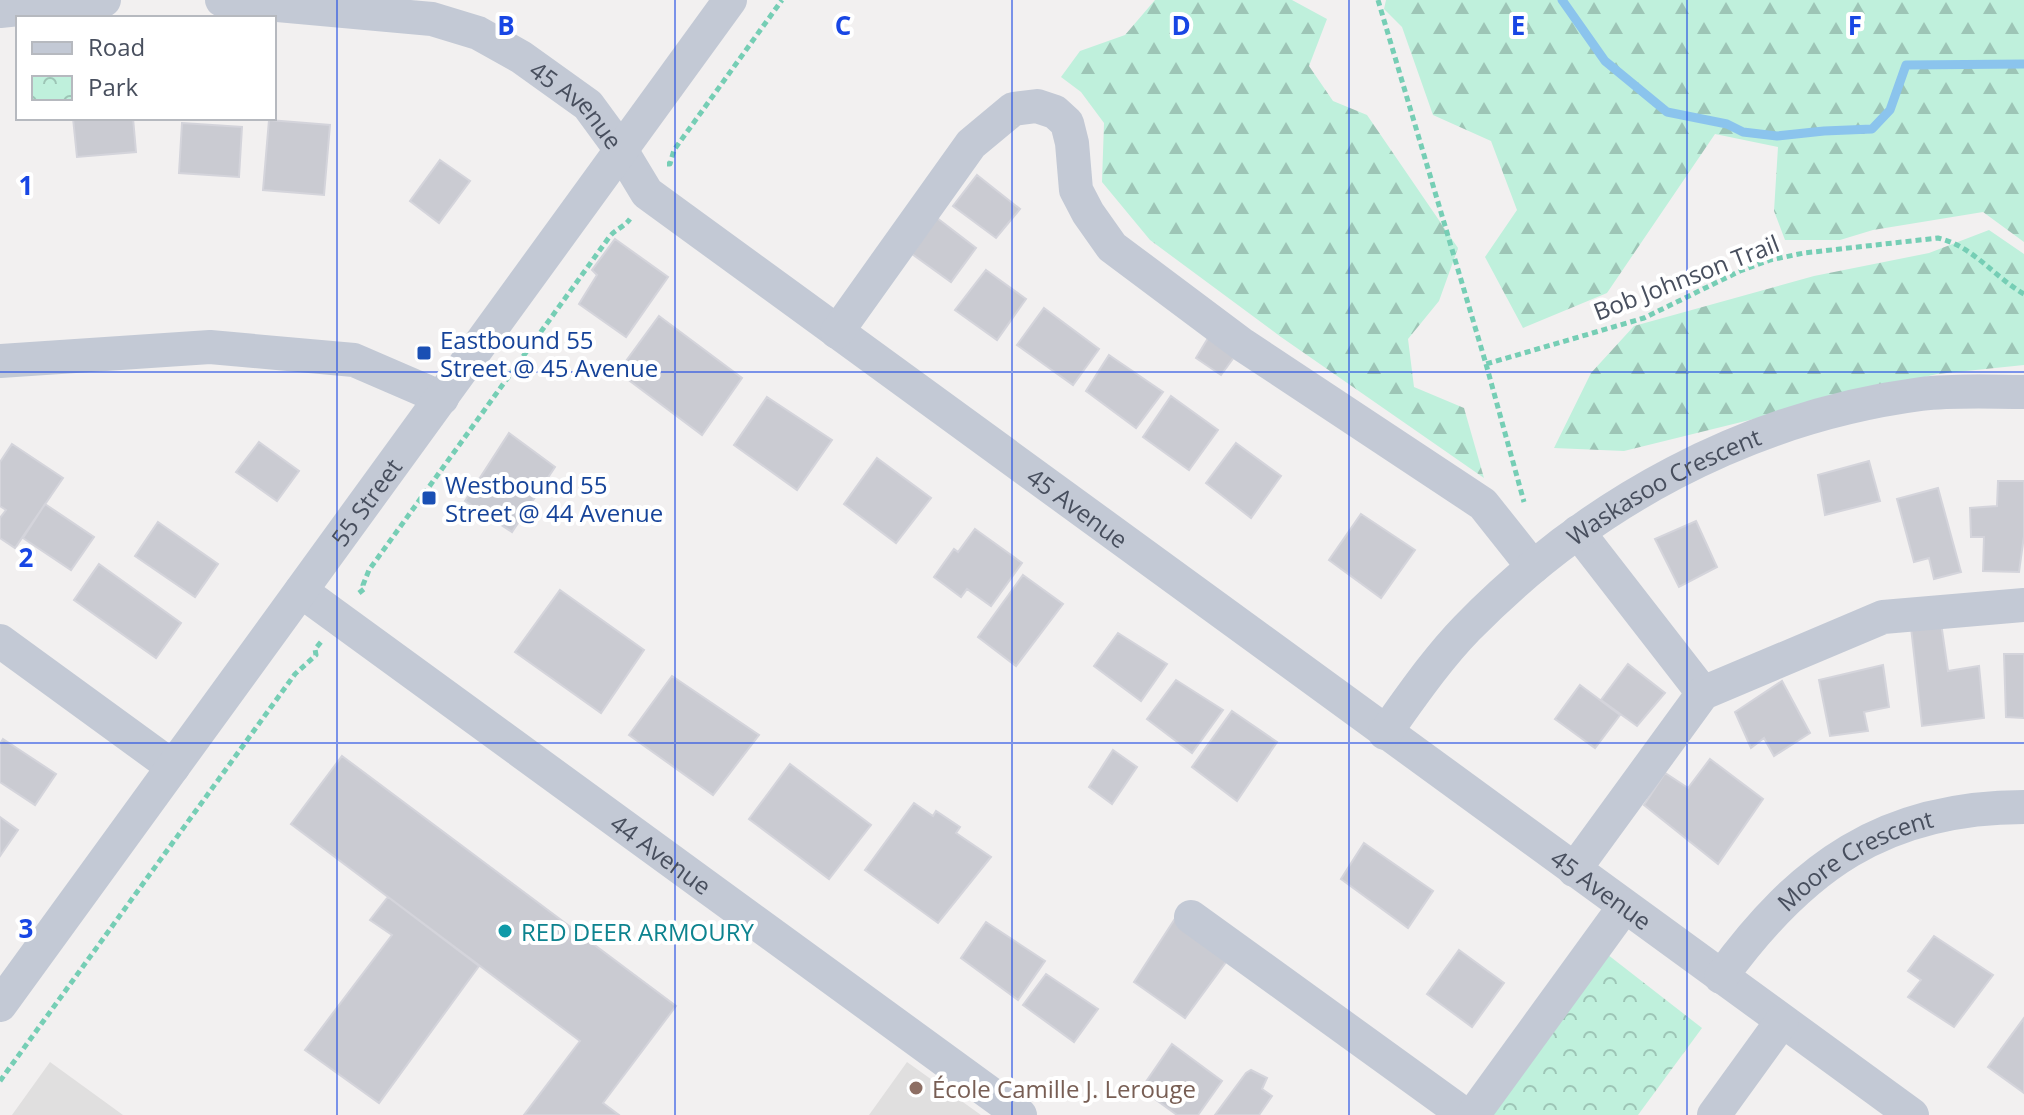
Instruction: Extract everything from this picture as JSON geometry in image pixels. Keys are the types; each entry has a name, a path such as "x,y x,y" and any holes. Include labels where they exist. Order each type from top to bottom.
{"street":[{"path":"0,11 104,0"},
{"name":"45 Avenue","path":"222,0 432,19 478,33 521,57 597,114 647,193 1912,1115"},
{"name":"55 Street","path":"0,1005 730,0"},
{"path":"837,332 971,144 1013,109 1037,106 1055,112 1067,123 1076,190 1112,247 1243,345 1483,504 1538,563"},
{"path":"0,361 210,347 354,360 442,398"},
{"name":"Waskasoo Crescent","path":"1385,733 1465,630 1538,563 1635,493 1668,475 1701,458 1778,428 1841,410 1923,394 2024,392"},
{"path":"1578,532 1703,693"},
{"name":"44 Avenue","path":"301,591 1020,1115"},
{"path":"1574,870 1703,693 1883,617 2024,605"},
{"path":"0,641 173,767"},
{"name":"Moore Crescent","path":"1721,977 1742,948 1789,896 1865,840 1905,824 1949,813 2024,807"},
{"path":"1473,1115 1624,907"},
{"path":"1191,917 1465,1115"},
{"path":"1714,1115 1782,1021"}],"path":[{"path":"666,165 670,164 674,150 782,0"},
{"path":"1378,0 1486,364 1538,563"},
{"path":"359,592 364,589 369,570 610,236 625,226"},
{"name":"Bob Johnson Trail","path":"1486,364 1644,318 1740,271 1770,260 1804,253 1938,238 1967,249 2024,294"},
{"path":"0,1081 295,674 316,655 315,649"}],"shaded area":[{"path":"50,1062 123,1115 12,1115"},
{"name":"École Camille J. Lerouge","path":"907,1062 981,1115 869,1115"}],"green space":[{"path":"1155,0 1292,0 1327,19 1309,66 1333,101 1367,115 1458,248 1439,301 1408,339 1414,387 1464,408 1484,478 1281,337 1150,240 1102,182 1104,123 1081,92 1061,77 1080,51 1125,35"},
{"path":"1386,0 2024,0 2024,242 1983,212 1873,230 1840,240 1785,240 1774,211 1778,147 1715,134 1607,293 1523,328 1485,257 1517,210 1491,141 1433,115 1402,27 1384,9"},
{"path":"1989,230 2024,254 2024,365 1937,374 1624,451 1554,448 1591,373 1634,326 1814,276 1929,253"},
{"path":"1594,944 1702,1028 1638,1115 1469,1115"}],"building":[{"path":"73,120 133,120 136,152 77,157"},
{"path":"269,120 330,125 324,195 263,190"},
{"path":"182,123 242,127 239,177 179,173"},
{"path":"440,160 470,181 439,223 410,201"},
{"path":"977,175 1020,209 996,238 953,206"},
{"path":"937,218 976,248 951,282 912,254"},
{"path":"615,239 668,277 626,337 579,304 597,275 592,270"},
{"path":"986,270 1026,299 997,340 955,310"},
{"path":"1044,308 1099,349 1073,385 1017,345"},
{"path":"659,316 742,378 702,435 618,372"},
{"path":"1216,325 1243,345 1221,375 1196,358"},
{"path":"1109,355 1163,392 1136,428 1086,391"},
{"path":"1171,396 1218,430 1189,470 1143,437"},
{"path":"767,397 832,440 797,490 734,445"},
{"path":"509,433 555,467 512,532 465,501"},
{"path":"259,442 299,471 277,501 236,472"},
{"path":"1236,443 1281,476 1251,518 1206,483"},
{"path":"12,444 63,478 15,548 0,538 0,518 6,510 0,506 0,462"},
{"path":"877,458 931,498 896,543 844,504"},
{"path":"1869,461 1880,501 1825,515 1818,475"},
{"path":"1998,481 2024,481 2024,536 2019,572 1983,571 1984,537 1971,537 1970,508 1997,506"},
{"path":"1938,488 1961,572 1934,579 1929,558 1914,562 1897,499"},
{"path":"45,504 94,537 71,570 23,538"},
{"path":"1361,514 1415,550 1381,598 1329,560"},
{"path":"1696,521 1717,567 1679,587 1655,539"},
{"path":"158,522 218,564 195,597 135,556"},
{"path":"975,529 1022,563 991,606 967,589 961,597 934,577 954,549 958,552"},
{"path":"99,564 181,623 156,658 74,600"},
{"path":"1023,575 1063,604 1016,666 978,637"},
{"path":"560,590 644,650 601,713 515,652"},
{"path":"1941,623 1948,671 1979,666 1984,718 1922,726 1911,627"},
{"path":"1118,633 1167,664 1141,701 1094,666"},
{"path":"2004,654 2024,654 2024,718 2006,717"},
{"path":"1628,664 1665,693 1637,726 1601,700"},
{"path":"1883,665 1889,707 1864,712 1868,731 1830,736 1819,680"},
{"path":"672,676 759,735 713,795 629,735"},
{"path":"1176,680 1223,710 1192,753 1147,719"},
{"path":"1782,681 1810,733 1774,756 1764,738 1751,748 1735,712"},
{"path":"1580,685 1620,715 1595,748 1555,719"},
{"path":"1232,711 1277,742 1237,801 1192,767"},
{"path":"3,739 56,774 35,805 0,782 0,744"},
{"path":"1113,750 1137,767 1112,804 1089,787"},
{"name":"RED DEER ARMOURY","path":"342,756 676,1006 603,1103 619,1115 524,1115 580,1041 291,824"},
{"path":"1710,759 1763,799 1718,864 1644,805 1665,773 1688,788"},
{"path":"790,764 871,825 829,879 749,819"},
{"path":"914,803 933,816 936,811 960,827 956,833 991,857 938,923 865,870"},
{"path":"0,817 18,830 0,856"},
{"path":"1364,843 1433,891 1408,928 1341,879"},
{"path":"388,897 479,966 379,1103 305,1050 392,935 370,920"},
{"path":"1178,914 1226,962 1185,1018 1134,982"},
{"path":"986,922 1045,961 1018,1000 961,958"},
{"path":"1934,936 1993,975 1954,1027 1908,997 1921,980 1908,971"},
{"path":"1459,950 1504,983 1472,1027 1427,994"},
{"path":"1046,974 1098,1009 1074,1042 1023,1005"},
{"path":"2024,1018 2024,1093 1988,1067"},
{"path":"1172,1044 1222,1081 1198,1115 1177,1115 1141,1089"},
{"path":"1251,1070 1267,1078 1262,1089 1272,1096 1259,1115 1215,1115 1246,1073"}],"waterway":[{"path":"1562,0 1605,61 1667,112 1727,124 1743,132 1777,136 1872,129 1890,110 1906,65 2024,64"}],"place":[{"name":"Eastbound 55 Street @ 45 Avenue","path":"424,353"},
{"name":"Westbound 55 Street @ 44 Avenue","path":"429,498"},
{"name":"RED DEER ARMOURY","path":"505,931"},
{"name":"École Camille J. Lerouge","path":"916,1088"}]}
